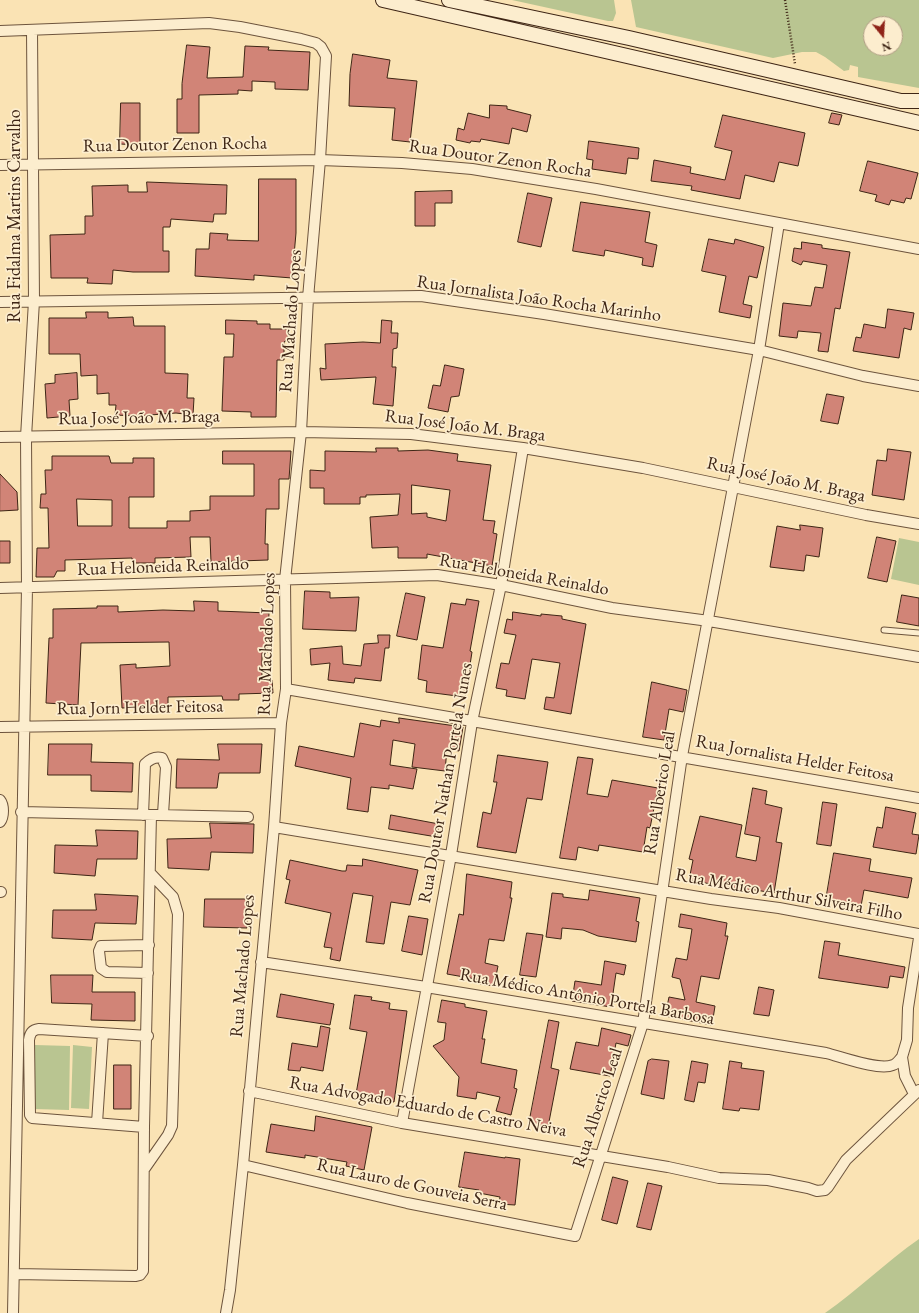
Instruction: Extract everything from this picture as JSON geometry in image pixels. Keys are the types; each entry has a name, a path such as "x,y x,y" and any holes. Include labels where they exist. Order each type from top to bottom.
{"main road":[{"path":"384,0 919,123"},
{"path":"449,0 901,101 919,101"}],"street":[{"name":"Rua Machado Lopes","path":"0,31 209,23 240,27 316,43 321,47 326,56 320,160 308,298 301,432 285,580 286,689 281,723 274,827 243,1165 230,1290 226,1313"},
{"name":"Rua Fidalma Martins Carvalho","path":"12,1313 14,1274 21,812 27,588 26,437 34,301 32,30"},
{"name":"Rua Doutor Zenon Rocha","path":"0,165 320,160 402,163 472,168 596,189 919,249"},
{"path":"760,350 779,223"},
{"name":"Rua Jornalista João Rocha Marinho","path":"0,302 421,296 544,314 760,350 863,376 919,386"},
{"name":"Rua Alberico Leal","path":"575,1236 643,1023 661,891 682,756 735,487 760,350"},
{"name":"Rua José João M. Braga","path":"0,437 301,432 411,434 523,448 643,468 866,515 919,524"},
{"name":"Rua Doutor Nathan Portela Nunes","path":"402,1123 451,855 472,722 501,585 523,448"},
{"name":"Rua Heloneida Reinaldo","path":"0,588 437,575 501,585 612,608 708,621 919,657"},
{"name":"Rua Jornalista Helder Feitosa","path":"286,689 919,798"},
{"name":"Rua Jorn Helder Feitosa","path":"0,728 281,723"},
{"path":"14,1274 140,1275 143,1273 145,1168 144,1127 148,1036 151,874 145,764 153,758 160,757 162,758 166,767 163,814"},
{"path":"0,800 2,804 2,814 0,822"},
{"path":"21,812 248,817"},
{"name":"Rua Médico Arthur Silveira Filho","path":"274,827 451,855 661,891 779,908 919,934"},
{"path":"145,1168 168,1135 172,1126 178,914 173,897 151,874"},
{"path":"916,1092 904,1076 902,1056 907,1040 908,1008 919,938"},
{"path":"148,973 106,972 101,968 99,950 101,946 149,945"},
{"name":"Rua Médico Antônio Portela Barbosa","path":"261,962 426,987 826,1053 876,1066 888,1067 895,1065 902,1056"},
{"path":"144,1127 32,1118 30,1115 29,1040 30,1033 35,1029 148,1036"},
{"path":"97,1123 103,1033"},
{"name":"Rua Advogado Eduardo de Castro Neiva","path":"249,1091 402,1123 601,1156 719,1178 768,1180 808,1188 816,1192 825,1190 846,1160 916,1092"},
{"name":"Rua Lauro de Gouveia Serra","path":"243,1165 408,1203 575,1236"}],"lane":[{"path":"884,630 919,633"}],"path":[{"path":"785,0 797,77"}],"green space":[{"path":"512,0 614,0 616,13 613,21 608,21"},
{"path":"631,0 919,0 919,88 858,77 858,67 850,65 849,70 844,71 816,52 802,52 773,58 636,27"},
{"path":"899,538 919,542 919,585 891,579"},
{"path":"35,1045 70,1046 69,1110 34,1109"},
{"path":"73,1045 92,1047 89,1109 71,1108"},
{"path":"919,1239 919,1313 825,1313 895,1257"}],"building":[{"path":"187,45 210,47 207,78 243,77 245,46 269,47 268,50 310,52 308,90 275,89 275,82 252,81 252,91 238,90 238,94 199,95 199,133 177,133 177,99 182,99 182,84"},
{"path":"353,54 390,60 387,78 417,81 410,142 392,140 395,108 349,106 350,74"},
{"path":"121,103 140,103 140,145 120,144"},
{"path":"490,105 507,106 507,109 531,115 527,132 512,128 509,144 481,139 480,142 471,141 470,143 456,140 458,128 464,130 468,113 489,118"},
{"path":"832,113 842,115 839,125 829,123"},
{"path":"723,115 805,133 798,166 779,162 774,182 745,175 740,199 691,190 692,186 651,181 654,160 691,167 690,173 725,180 732,151 715,147"},
{"path":"589,141 639,148 638,159 628,158 626,174 592,169 593,160 587,159"},
{"path":"868,161 918,173 911,199 906,198 904,203 891,200 889,205 875,201 877,195 860,191"},
{"path":"259,179 296,179 296,233 292,278 254,275 254,280 195,276 196,249 209,249 210,233 228,234 227,240 258,241"},
{"path":"147,182 227,185 226,214 214,214 213,222 171,219 170,227 163,227 163,251 169,251 169,272 133,272 113,270 112,284 87,283 88,278 51,278 50,235 85,234 85,216 93,216 92,186 128,185 128,192 147,192"},
{"path":"452,191 452,203 435,203 435,226 415,226 415,192"},
{"path":"528,193 552,198 541,247 518,242"},
{"path":"581,202 650,212 645,242 657,245 653,267 642,265 643,258 605,250 604,256 573,251"},
{"path":"709,239 734,244 735,239 764,247 757,278 749,276 743,304 752,306 750,318 719,312 726,276 702,271"},
{"path":"802,242 822,245 822,248 850,252 840,309 835,308 828,352 818,351 821,333 798,331 797,338 779,336 783,303 811,306 815,287 823,288 827,265 803,261 801,265 792,261 794,248 801,249"},
{"path":"888,309 914,313 911,330 904,328 899,358 853,351 856,337 861,338 864,324 885,328"},
{"path":"86,312 108,312 108,318 133,317 134,326 165,326 165,373 188,374 187,398 194,398 193,415 176,413 137,416 115,415 116,405 109,405 109,393 97,394 97,375 81,376 80,354 49,354 49,318 86,318"},
{"path":"226,320 257,321 257,324 270,324 270,329 288,329 288,339 284,342 284,360 277,360 276,417 251,417 251,412 222,411 224,357 233,357 234,334 226,334"},
{"path":"382,320 392,321 391,333 398,333 397,348 393,349 392,367 396,367 393,406 373,404 376,377 321,380 320,368 326,369 325,344 363,342 380,343"},
{"path":"445,365 464,369 459,396 451,397 448,412 428,408 433,385 440,386"},
{"path":"77,373 78,399 69,400 70,416 47,418 45,384 55,383 55,375"},
{"path":"827,394 844,397 838,424 821,421"},
{"path":"376,448 398,448 398,451 428,450 458,454 457,461 491,465 483,520 495,521 493,533 497,534 492,566 427,554 427,558 398,558 398,547 372,548 370,517 398,515 400,494 366,495 366,497 360,497 360,504 324,504 324,488 310,488 310,470 325,471 325,451 376,452","holes":["412,485 450,490 446,521 427,517 427,513 412,514"]},
{"path":"888,449 911,452 904,500 872,495 877,460 886,461"},
{"path":"223,451 291,451 289,479 279,479 279,509 266,509 265,544 268,544 268,560 211,562 210,537 190,537 191,557 155,558 155,563 132,563 132,558 65,560 65,571 57,571 54,577 36,577 37,548 49,548 48,508 40,508 41,494 46,494 45,470 52,470 52,456 109,456 111,463 133,463 133,458 154,458 154,497 129,497 129,528 167,528 167,521 190,521 190,511 210,510 210,496 254,496 254,464 223,464","holes":["77,499 112,500 112,526 78,526"]},
{"path":"0,474 17,492 18,510 0,511"},
{"path":"800,525 823,528 819,557 806,555 804,571 770,567 777,526 800,530"},
{"path":"877,537 896,541 887,582 868,578"},
{"path":"0,541 10,541 10,563 0,563"},
{"path":"305,591 330,592 330,598 359,597 356,631 303,629"},
{"path":"406,593 425,597 417,640 397,636"},
{"path":"902,595 919,598 919,626 897,622"},
{"path":"467,599 479,601 470,651 472,652 465,697 426,692 427,681 418,679 422,645 443,648 451,603 465,605"},
{"path":"194,601 218,602 218,611 269,613 267,653 262,653 262,680 272,680 273,693 239,694 239,700 223,700 222,696 168,697 168,705 158,706 157,709 146,709 146,707 122,708 120,665 136,664 136,668 170,666 169,642 81,643 78,705 46,703 49,638 53,638 53,609 118,606 118,612 163,610 194,611"},
{"path":"513,612 541,616 541,614 562,616 562,619 586,624 571,714 544,709 546,697 554,698 560,663 532,659 525,699 506,696 507,690 496,688 501,663 509,664 516,635 504,633 507,619 512,620"},
{"path":"378,635 390,635 389,648 385,648 381,681 355,678 354,683 328,680 330,663 311,665 310,649 342,646 343,664 361,666 364,644 378,643"},
{"path":"652,682 687,690 683,712 669,709 664,740 643,737"},
{"path":"399,718 463,727 459,751 447,749 445,771 412,767 415,744 393,740 390,765 417,769 413,789 389,785 389,789 371,787 368,812 347,809 351,778 295,766 299,746 354,757 360,723 380,727 381,720 399,723"},
{"path":"49,744 92,744 91,762 133,763 132,792 91,791 91,775 48,775"},
{"path":"218,744 262,744 260,773 219,773 217,788 176,788 177,759 219,760"},
{"path":"498,755 548,762 542,800 527,798 516,853 477,847 483,812 491,814 497,782 494,782"},
{"path":"578,757 593,759 587,794 608,797 612,780 658,788 650,828 647,827 643,852 599,845 598,851 578,847 576,860 560,858"},
{"path":"753,788 767,791 765,804 782,808 776,842 782,843 774,893 749,889 749,891 689,880 693,860 689,859 700,816 742,825 736,857 756,861 760,837 745,834"},
{"path":"823,802 837,804 831,846 817,844"},
{"path":"886,807 916,813 912,834 919,835 916,854 873,847 877,827 882,828"},
{"path":"391,815 439,824 437,837 389,829"},
{"path":"210,823 254,824 253,853 211,852 209,870 168,868 167,839 211,838"},
{"path":"96,830 138,831 137,859 97,859 95,876 54,873 55,845 97,846"},
{"path":"834,853 871,859 869,871 912,878 908,898 864,890 861,906 826,900"},
{"path":"363,859 418,870 410,905 391,902 384,944 366,942 373,896 353,893 340,961 330,959 332,948 324,947 331,913 285,903 290,880 286,879 290,860 346,871 347,865 362,866"},
{"path":"467,874 512,882 510,898 512,898 504,941 489,939 485,963 498,966 494,986 480,984 481,980 447,974 459,914 463,915"},
{"path":"590,890 640,898 636,921 639,922 636,942 598,936 583,930 562,928 561,939 546,937 552,893 563,894 563,897 588,900"},
{"path":"95,894 138,896 136,924 95,923 92,940 52,938 53,910 96,910"},
{"path":"205,899 247,899 247,928 204,927"},
{"path":"681,914 727,923 725,936 728,936 719,979 701,976 696,1002 715,1006 712,1025 665,1016 669,997 685,1000 680,979 672,977 676,958 687,960 692,929 679,927"},
{"path":"409,916 428,919 422,955 402,951"},
{"path":"527,933 543,935 536,977 520,975"},
{"path":"825,941 840,943 838,955 905,967 903,978 890,976 888,988 819,978"},
{"path":"605,961 626,965 624,975 616,973 611,1007 572,1001 575,981 601,985"},
{"path":"51,975 93,975 92,992 135,992 135,1021 91,1020 92,1004 52,1003"},
{"path":"759,987 774,990 769,1016 754,1014"},
{"path":"281,994 334,1004 330,1025 277,1017"},
{"path":"355,995 372,997 371,1000 390,1003 389,1009 407,1011 394,1102 356,1094 367,1032 350,1029"},
{"path":"442,1000 465,1004 465,1007 487,1011 482,1039 485,1039 481,1063 517,1070 514,1088 517,1089 511,1115 496,1111 500,1097 477,1092 476,1099 457,1096 459,1077 433,1046 444,1040 446,1023 438,1022"},
{"path":"549,1020 559,1022 551,1068 559,1070 548,1127 529,1124"},
{"path":"321,1026 330,1028 323,1071 301,1067 300,1071 288,1070 292,1043 317,1047"},
{"path":"602,1028 631,1035 628,1046 616,1043 610,1076 570,1069 576,1042 598,1046"},
{"path":"652,1059 669,1061 664,1099 641,1094 648,1061"},
{"path":"692,1061 708,1064 705,1083 698,1082 694,1102 685,1100"},
{"path":"730,1061 742,1063 741,1068 764,1071 759,1110 740,1108 739,1111 723,1109"},
{"path":"114,1065 131,1065 131,1109 114,1109"},
{"path":"316,1116 372,1127 364,1170 346,1166 347,1162 305,1155 305,1158 266,1152 271,1124 314,1131"},
{"path":"465,1152 520,1159 515,1205 499,1204 500,1197 479,1193 479,1190 459,1187"},
{"path":"613,1177 628,1181 617,1224 602,1220"},
{"path":"648,1183 662,1186 651,1230 637,1227"}]}
